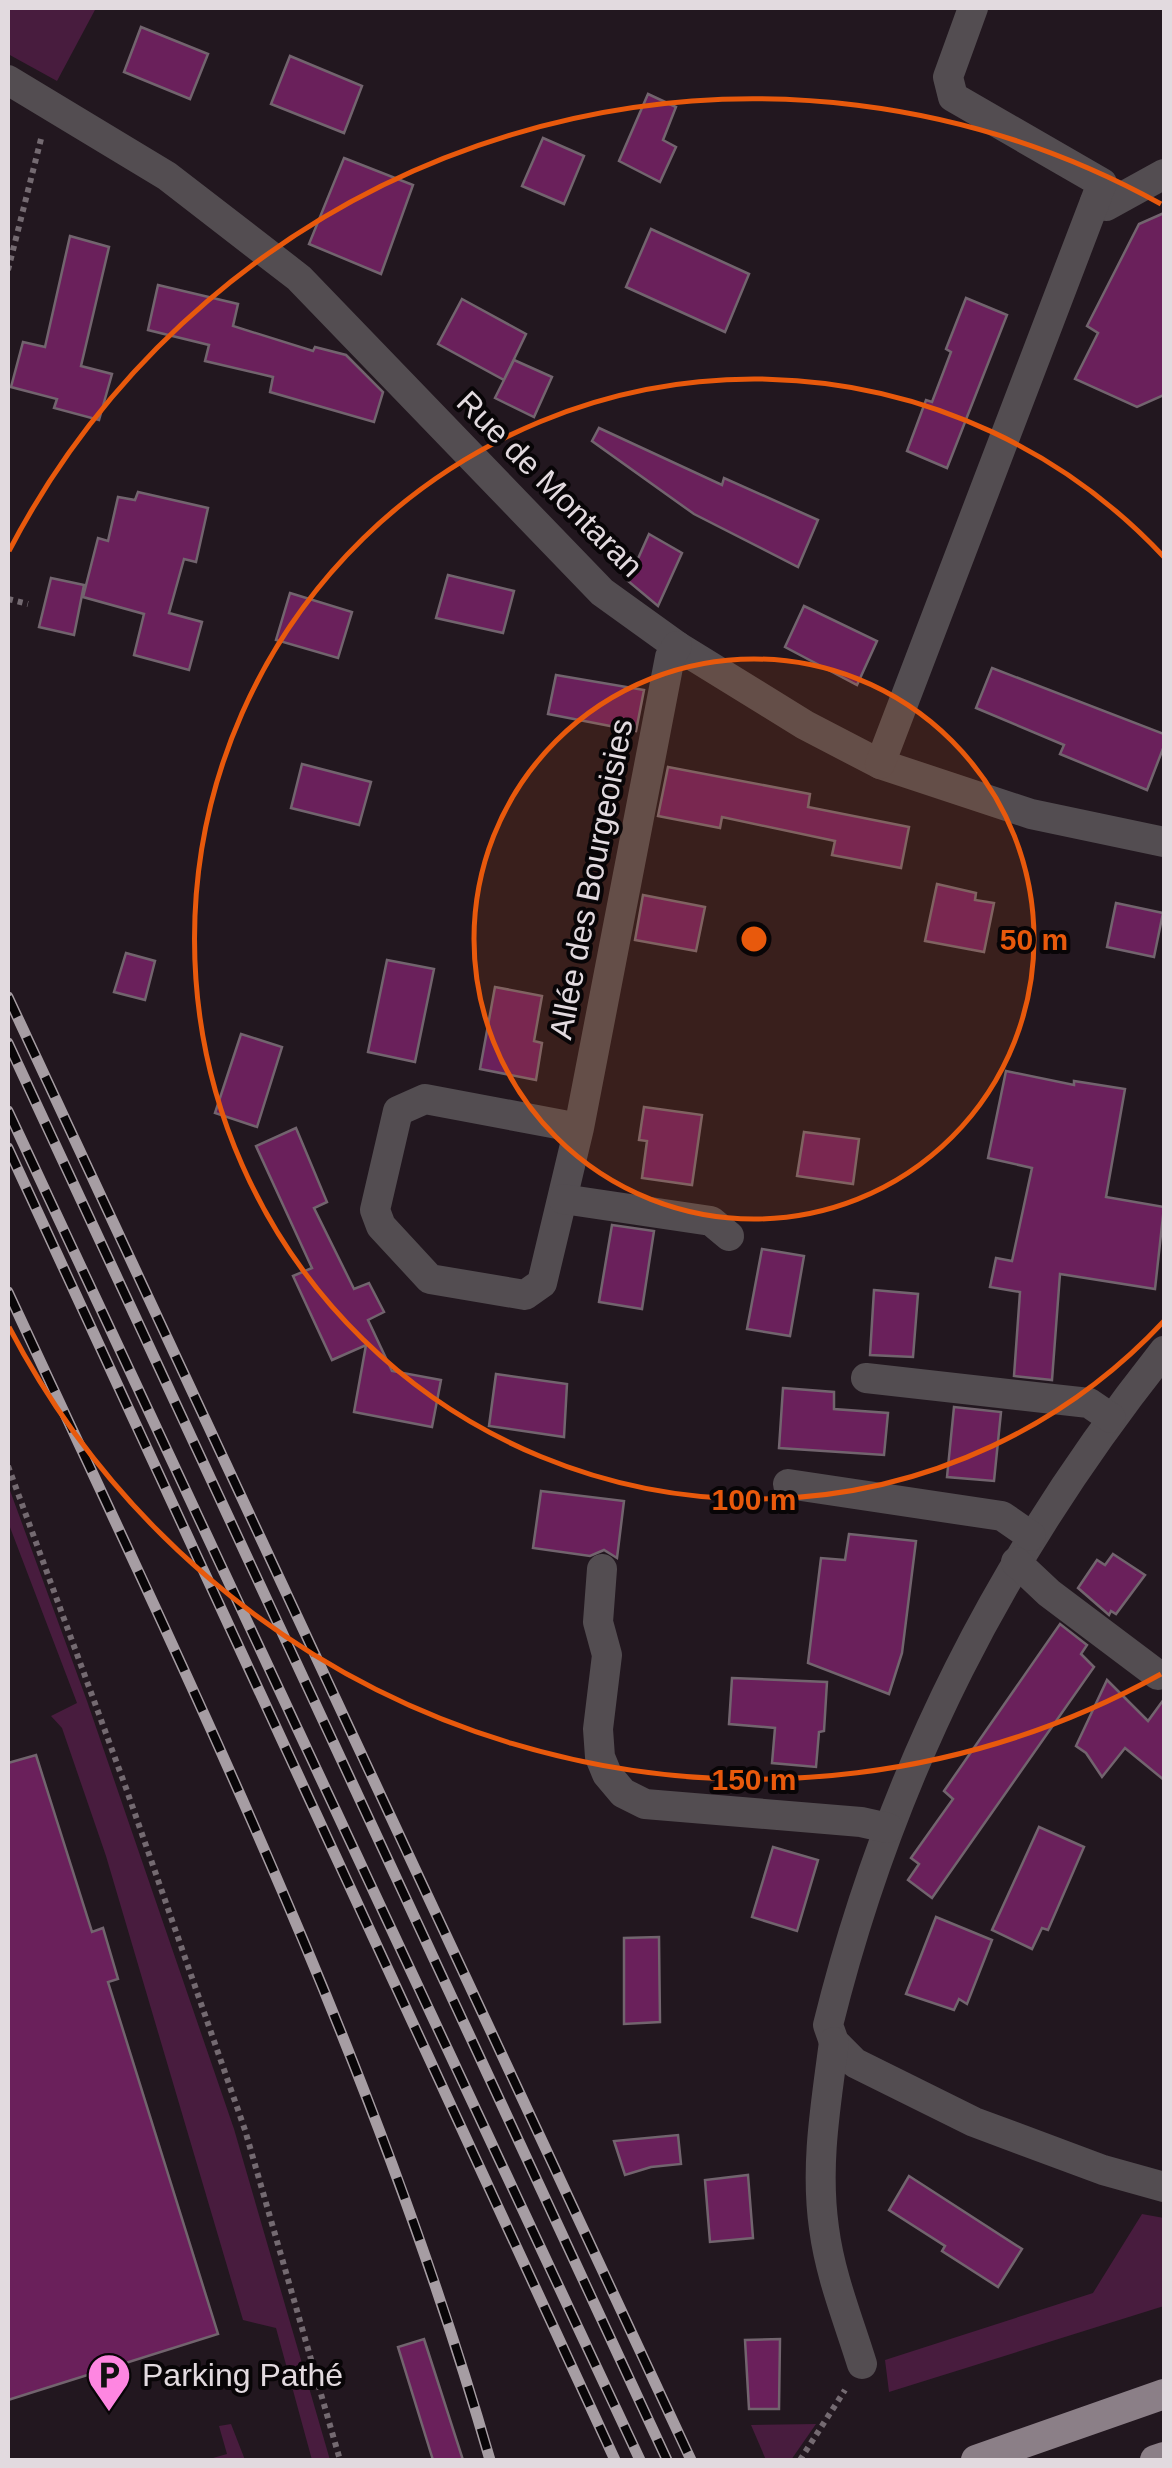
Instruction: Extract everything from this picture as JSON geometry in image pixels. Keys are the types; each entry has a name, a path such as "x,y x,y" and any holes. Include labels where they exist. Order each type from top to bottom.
{"main road":[{"path":"976,2460 1164,2394"},
{"path":"1155,2460 1164,2457"}],"street":[{"path":"880,764 1102,183 953,97 948,76 973,8"},
{"name":"Rue de Montaran","path":"8,80 167,176 299,278 602,592 677,646 806,725 880,764 1031,814 1164,842"},
{"path":"1095,202 1106,206 1164,174"},
{"name":"Allée des Bourgeoisies","path":"579,1128 425,1099 398,1111 375,1210 382,1226 430,1278 525,1295 542,1283 579,1128 670,657 677,646"},
{"path":"563,1199 711,1221 729,1236"},
{"path":"862,2364 833,2273 824,2228 820,2153 834,2042 828,2024 838,1986 888,1828 960,1664 1023,1549 1111,1418 1164,1352"},
{"path":"866,1378 1089,1403 1111,1418"},
{"path":"788,1484 1002,1516 1049,1593 1158,1675"},
{"path":"602,1569 598,1622 607,1655 598,1729 600,1757 622,1793 645,1804 862,1822 888,1828"},
{"path":"834,2042 855,2062 974,2122 1104,2170 1164,2187"}],"path":[{"path":"8,270 53,106"},
{"path":"8,599 28,604"},
{"path":"8,1466 126,1788 238,2112 340,2460"},
{"path":"800,2460 862,2364"}],"shaded area":[{"path":"8,8 96,8 57,81 8,54"},
{"path":"8,1485 87,1701 234,2129 330,2460 312,2460 276,2328 243,2320 106,1856 62,1728 51,1716 77,1703 8,1522"},
{"path":"1142,2214 1164,2218 1164,2306 889,2392 885,2360 1093,2293"},
{"path":"231,2424 245,2460 206,2460 227,2454 219,2426"},
{"path":"816,2424 791,2460 766,2460 751,2425"}],"building":[{"path":"141,27 208,54 190,99 124,72"},
{"path":"290,56 362,86 344,133 271,104"},
{"path":"648,94 676,107 663,140 676,147 660,182 619,161"},
{"path":"543,138 584,156 564,204 522,186"},
{"path":"344,158 413,185 381,274 309,244"},
{"path":"1164,213 1164,395 1137,407 1075,379 1098,333 1087,326 1139,224"},
{"path":"651,229 749,274 725,332 626,287"},
{"path":"70,236 109,247 81,366 112,374 99,420 54,408 57,399 11,387 23,342 45,347"},
{"path":"158,285 238,304 233,326 313,351 315,347 346,355 383,392 374,422 270,392 273,377 205,361 209,345 148,330"},
{"path":"966,298 1007,315 947,468 907,451 926,400 932,402 951,352 946,349"},
{"path":"462,299 526,334 504,380 438,344"},
{"path":"514,360 552,377 534,417 495,398"},
{"path":"599,428 722,485 724,478 818,520 798,567 694,514 592,441"},
{"path":"138,492 208,508 196,562 184,559 169,613 202,622 189,670 134,655 144,614 83,597 98,538 108,541 118,497 135,500"},
{"path":"649,534 682,553 658,606 628,581"},
{"path":"448,575 514,591 503,633 436,618"},
{"path":"51,578 84,585 74,635 39,627"},
{"path":"290,593 352,612 338,658 276,640"},
{"path":"804,606 877,641 857,685 785,647"},
{"path":"992,668 1164,734 1164,746 1147,790 1060,754 1064,745 976,708"},
{"path":"556,675 644,690 636,731 548,714"},
{"path":"302,764 371,782 359,825 291,808"},
{"path":"668,767 810,794 808,807 909,827 901,868 832,855 835,841 722,817 720,828 658,816"},
{"path":"937,884 976,893 975,900 994,903 984,952 925,941"},
{"path":"643,895 705,907 696,951 635,940"},
{"path":"1116,903 1163,913 1154,957 1107,947"},
{"path":"126,953 155,961 145,1000 114,992"},
{"path":"387,960 434,969 415,1062 368,1052"},
{"path":"495,987 542,996 534,1041 542,1043 536,1080 480,1069"},
{"path":"241,1034 282,1047 257,1127 215,1113"},
{"path":"1006,1071 1074,1085 1074,1081 1125,1089 1106,1197 1164,1207 1155,1289 1060,1274 1052,1380 1014,1376 1020,1292 990,1287 996,1258 1012,1261 1032,1168 988,1158"},
{"path":"644,1107 702,1115 692,1185 642,1178 647,1141 639,1140"},
{"path":"296,1128 327,1202 314,1208 354,1289 369,1283 384,1312 368,1320 392,1371 441,1380 432,1427 354,1412 366,1345 332,1360 293,1276 312,1268 256,1146"},
{"path":"804,1132 859,1139 853,1184 797,1176"},
{"path":"612,1225 654,1231 642,1309 599,1302"},
{"path":"762,1249 804,1256 790,1336 747,1329"},
{"path":"874,1290 918,1294 913,1357 870,1355"},
{"path":"496,1374 567,1384 564,1437 489,1426"},
{"path":"783,1388 834,1392 834,1409 888,1413 884,1455 779,1448"},
{"path":"954,1407 1001,1412 994,1481 947,1477"},
{"path":"541,1491 624,1501 617,1558 604,1550 590,1556 533,1548"},
{"path":"849,1534 916,1541 902,1653 889,1694 808,1663 821,1558 845,1560"},
{"path":"1113,1554 1145,1575 1116,1614 1111,1611 1109,1615 1078,1588 1097,1560 1105,1565"},
{"path":"1060,1624 1087,1645 1081,1654 1094,1667 932,1898 908,1880 919,1864 911,1858 953,1799 944,1791"},
{"path":"732,1678 827,1682 824,1731 819,1732 816,1767 772,1763 775,1728 729,1724"},
{"path":"1107,1680 1148,1721 1164,1699 1164,1780 1125,1748 1102,1777 1086,1753 1076,1746"},
{"path":"36,1755 92,1932 103,1928 118,1979 108,1982 218,2334 8,2400 8,1763"},
{"path":"1039,1827 1084,1847 1048,1930 1042,1928 1032,1949 992,1930"},
{"path":"773,1847 818,1860 797,1931 752,1917"},
{"path":"936,1917 992,1940 967,2004 959,1999 954,2010 906,1994"},
{"path":"659,1937 660,2022 624,2024 624,1938"},
{"path":"678,2135 681,2164 625,2175 614,2141"},
{"path":"748,2175 753,2238 710,2242 705,2180"},
{"path":"909,2176 1022,2249 998,2287 889,2210"},
{"path":"424,2339 463,2460 433,2460 398,2347"},
{"path":"780,2339 779,2409 749,2409 745,2340"}],"railway":[{"path":"8,997 691,2460"},
{"path":"8,1043 667,2460"},
{"path":"8,1111 640,2460"},
{"path":"8,1148 615,2460"},
{"path":"8,1292 208,1722 333,2013 391,2160 490,2460"}],"place":[{"name":"Parking Pathé","path":"109,2413"}]}
